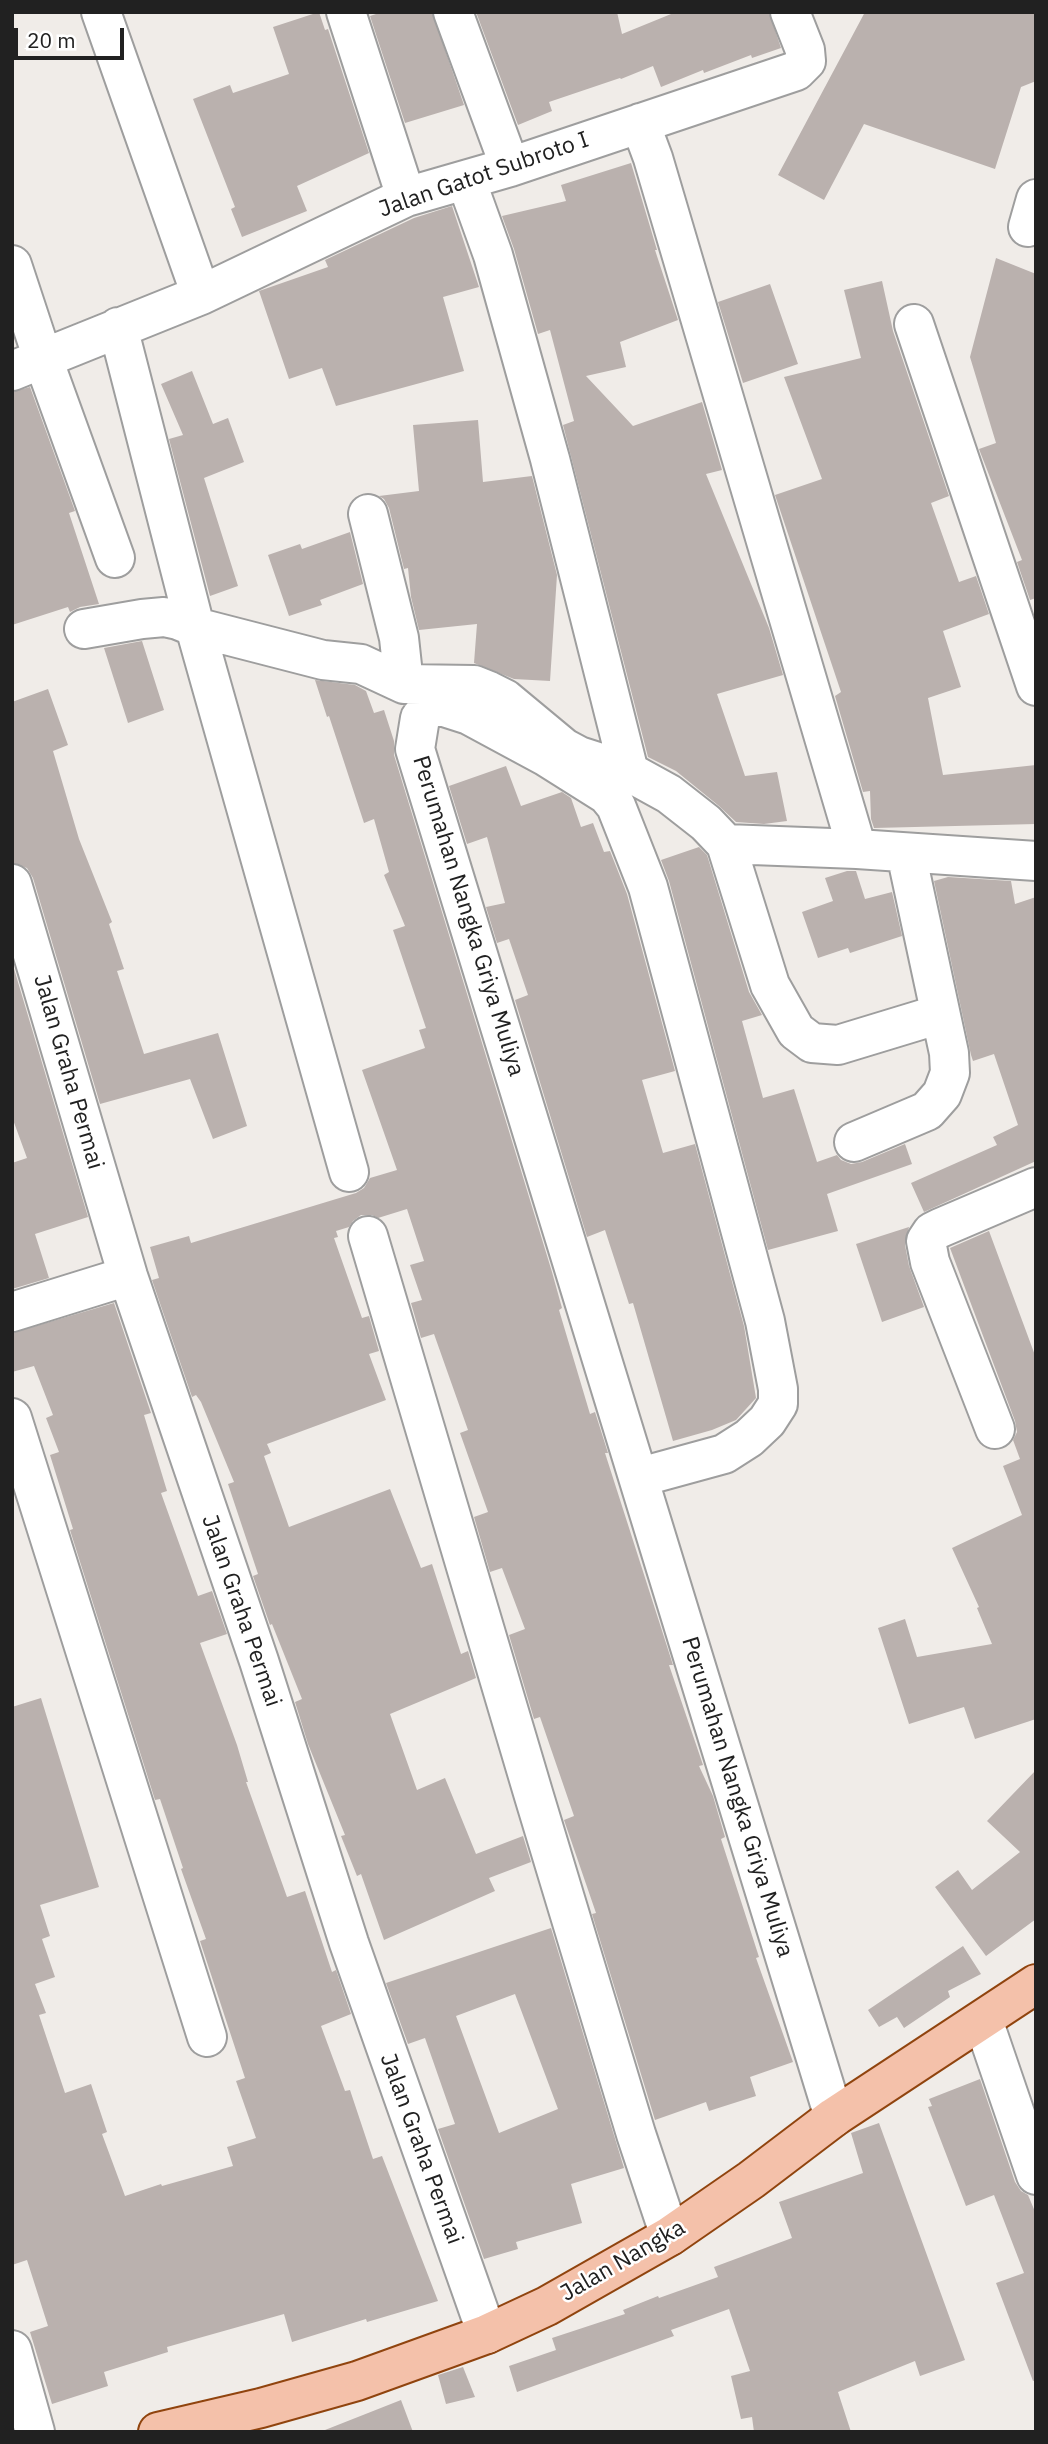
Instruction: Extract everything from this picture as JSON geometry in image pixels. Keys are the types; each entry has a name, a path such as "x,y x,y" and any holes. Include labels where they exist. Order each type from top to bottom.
{"main road":[{"name":"Jalan Nangka","path":"158,2432 261,2408 357,2381 487,2334 547,2305 670,2236 751,2180 834,2117 1036,1984"}],"street":[{"path":"101,12 201,295"},
{"path":"346,12 406,197"},
{"path":"453,12 510,167"},
{"name":"Jalan Gatot Subroto I","path":"28,365 201,295 406,197 510,167 796,71 806,61 805,50 790,12"},
{"path":"640,123 653,158 857,849"},
{"path":"466,180 493,256 550,459 629,772"},
{"path":"12,265 28,365 115,558"},
{"path":"914,324 1036,686"},
{"path":"118,327 195,627 349,1172"},
{"path":"368,514 399,638 404,684"},
{"path":"84,629 164,617 323,660 361,664 404,684 474,685 505,699 564,748 579,756 629,772 669,794 706,823 726,844 771,985 796,1031 812,1043 838,1045 940,1014"},
{"name":"Perumahan Nangka Griya Muliya","path":"640,1477 724,1454 749,1438 767,1421 778,1404 778,1389 762,1307 648,887 616,806 607,796 545,756 469,715 444,707 433,707 420,718 415,749 834,2117"},
{"path":"726,844 857,849 1036,861"},
{"path":"854,1142 927,1111 942,1094 950,1073 906,853"},
{"name":"Jalan Graha Permai","path":"12,884 128,1276 259,1661 349,1943 487,2334"},
{"path":"995,1429 930,1262 926,1241 932,1232 940,1228 1034,1193"},
{"path":"368,1236 632,2121 670,2236"},
{"path":"12,1312 128,1276"},
{"path":"12,1418 207,2037"},
{"path":"983,2020 1036,2175"},
{"path":"12,2350 35,2432"}],"building":[{"path":"319,12 325,30 328,29 369,153 297,186 307,211 242,237 231,209 235,207 193,99 230,85 233,93 289,74 273,27"},
{"path":"382,12 432,12 464,105 405,123 370,16"},
{"path":"476,12 617,12 622,34 676,12 769,12 781,48 752,58 751,55 704,73 703,70 661,87 653,66 549,102 552,111 518,125"},
{"path":"865,12 1036,12 1036,81 1021,87 995,169 864,124 824,200 778,175"},
{"path":"631,163 678,320 620,342 626,367 586,376 633,426 702,402 722,470 706,474 769,628 783,675 717,694 745,776 777,772 787,821 764,824 736,822 676,771 648,757 563,425 574,421 550,330 538,334 502,216 566,201 561,185"},
{"path":"452,206 479,287 443,297 464,371 336,406 322,368 289,379 259,291 328,267 325,260 414,218"},
{"path":"996,258 1036,274 1036,598 1030,600 1017,562 1022,560 979,449 996,443 970,357"},
{"path":"882,281 893,331 949,496 931,503 959,582 976,576 989,614 943,631 961,687 928,698 943,775 1036,765 1036,824 874,828 870,791 863,792 835,696 841,692 775,495 822,479 784,377 861,358 844,290"},
{"path":"770,284 798,364 743,383 718,302"},
{"path":"192,371 213,424 228,418 244,462 204,478 238,586 210,596 169,439 183,435 161,384"},
{"path":"30,387 75,511 69,513 99,604 80,607 70,612 68,607 12,625 12,392"},
{"path":"478,420 483,482 532,476 557,575 550,681 514,679 474,663 477,624 419,630 411,597 408,568 404,569 389,508 379,496 419,491 413,425"},
{"path":"350,532 363,584 320,600 322,605 289,616 268,555 300,544 302,549"},
{"path":"142,641 164,710 128,723 104,648"},
{"path":"315,680 355,685 366,691 374,713 384,710 394,741 394,755 552,1272 562,1308 559,1310 590,1414 595,1412 608,1453 605,1453 673,1665 669,1665 703,1765 699,1766 713,1796 725,1837 721,1839 759,1957 756,1958 793,2062 750,2077 756,2096 709,2111 706,2102 655,2120 592,1914 596,1913 564,1820 574,1816 540,1717 534,1719 509,1635 525,1629 502,1568 490,1572 474,1517 488,1512 460,1433 468,1430 434,1334 421,1338 411,1303 422,1300 410,1265 424,1261 407,1209 378,1218 361,1215 349,1227 336,1231 338,1237 334,1238 362,1318 369,1316 379,1351 369,1354 386,1400 267,1444 271,1453 264,1456 289,1527 390,1489 421,1568 432,1564 461,1654 468,1651 476,1678 390,1714 417,1790 445,1778 476,1854 523,1836 531,1862 489,1878 495,1891 384,1940 361,1874 357,1876 341,1836 345,1835 308,1744 295,1702 302,1699 272,1624 270,1625 253,1576 258,1574 228,1484 234,1482 201,1402 196,1395 192,1397 152,1280 159,1278 150,1247 189,1236 191,1243 356,1193 364,1188 370,1178 397,1170 362,1070 425,1048 419,1030 426,1028 393,930 405,926 384,875 389,872 374,819 364,823"},
{"path":"48,689 68,745 53,751 79,839 112,922 109,924 124,969 117,971 144,1054 218,1033 247,1126 213,1139 190,1079 100,1104 33,878 27,868 12,863 12,702"},
{"path":"506,766 521,806 562,792 571,798 581,827 593,823 604,852 610,851 627,894 675,1071 642,1080 663,1153 695,1144 744,1326 756,1398 736,1420 673,1441 633,1303 629,1304 605,1230 587,1237 515,1000 528,995 509,939 497,943 486,907 505,903 487,837 467,844 449,786"},
{"path":"699,847 707,855 749,992 762,1015 742,1021 763,1098 794,1089 817,1162 837,1155 851,1164 862,1162 905,1144 912,1164 827,1194 838,1231 768,1250 669,881 661,860"},
{"path":"856,871 865,899 892,892 902,936 850,953 848,948 818,958 802,912 833,901 825,878"},
{"path":"948,877 1011,881 1015,904 1036,897 1036,1161 924,1212 911,1183 997,1145 993,1137 1018,1125 994,1054 973,1061 971,1055 934,881"},
{"path":"12,962 88,1217 35,1234 49,1278 12,1289 12,1163 27,1158 12,1117"},
{"path":"909,1227 905,1245 909,1266 924,1307 882,1322 856,1244"},
{"path":"989,1231 1036,1358 1036,1719 975,1739 964,1707 909,1724 878,1628 905,1619 917,1657 992,1644 977,1608 979,1607 952,1548 1022,1515 1003,1466 1020,1459 1013,1440 1017,1432 1015,1421 950,1248"},
{"path":"114,1303 151,1413 144,1415 167,1491 161,1493 198,1596 212,1591 227,1634 200,1643 237,1745 246,1782 287,1897 305,1891 332,1972 336,1970 351,2014 321,2026 345,2091 350,2090 373,2159 382,2156 438,2301 367,2322 366,2319 292,2342 284,2314 167,2347 168,2352 104,2372 108,2386 52,2404 30,2332 48,2326 27,2260 12,2265 12,1707 41,1698 99,1887 40,1905 50,1936 42,1939 55,1977 35,1984 46,2013 39,2015 65,2093 91,2084 107,2132 102,2134 125,2196 233,2166 227,2147 256,2138 236,2081 245,2078 200,1941 206,1939 160,1799 155,1800 70,1530 73,1529 50,1455 59,1452 46,1418 53,1415 34,1366 12,1372 12,1333"},
{"path":"1036,1770 1036,1919 986,1956 935,1887 958,1870 972,1890 1020,1852 987,1821"},
{"path":"551,1928 624,2168 571,2184 582,2223 516,2242 518,2249 484,2259 438,2129 455,2124 425,2038 408,2044 386,1983","holes":["515,1994 558,2109 499,2133 456,2016"]},
{"path":"963,1946 981,1974 948,1991 950,1997 904,2028 897,2017 879,2027 868,2010"},
{"path":"980,2079 1015,2182 1021,2191 1028,2195 1036,2214 1036,2380 1033,2381 996,2283 1024,2273 994,2195 966,2206 928,2107 932,2106 929,2099"},
{"path":"879,2123 965,2360 920,2376 915,2361 838,2392 851,2432 754,2432 752,2417 741,2419 731,2376 750,2371 729,2309 671,2330 674,2336 517,2392 509,2366 556,2350 552,2338 625,2314 623,2310 658,2296 659,2298 718,2277 714,2267 792,2238 779,2202 863,2173 851,2133"},
{"path":"463,2367 475,2397 446,2404 438,2375"},
{"path":"401,2400 413,2432 325,2432 325,2430"}]}
